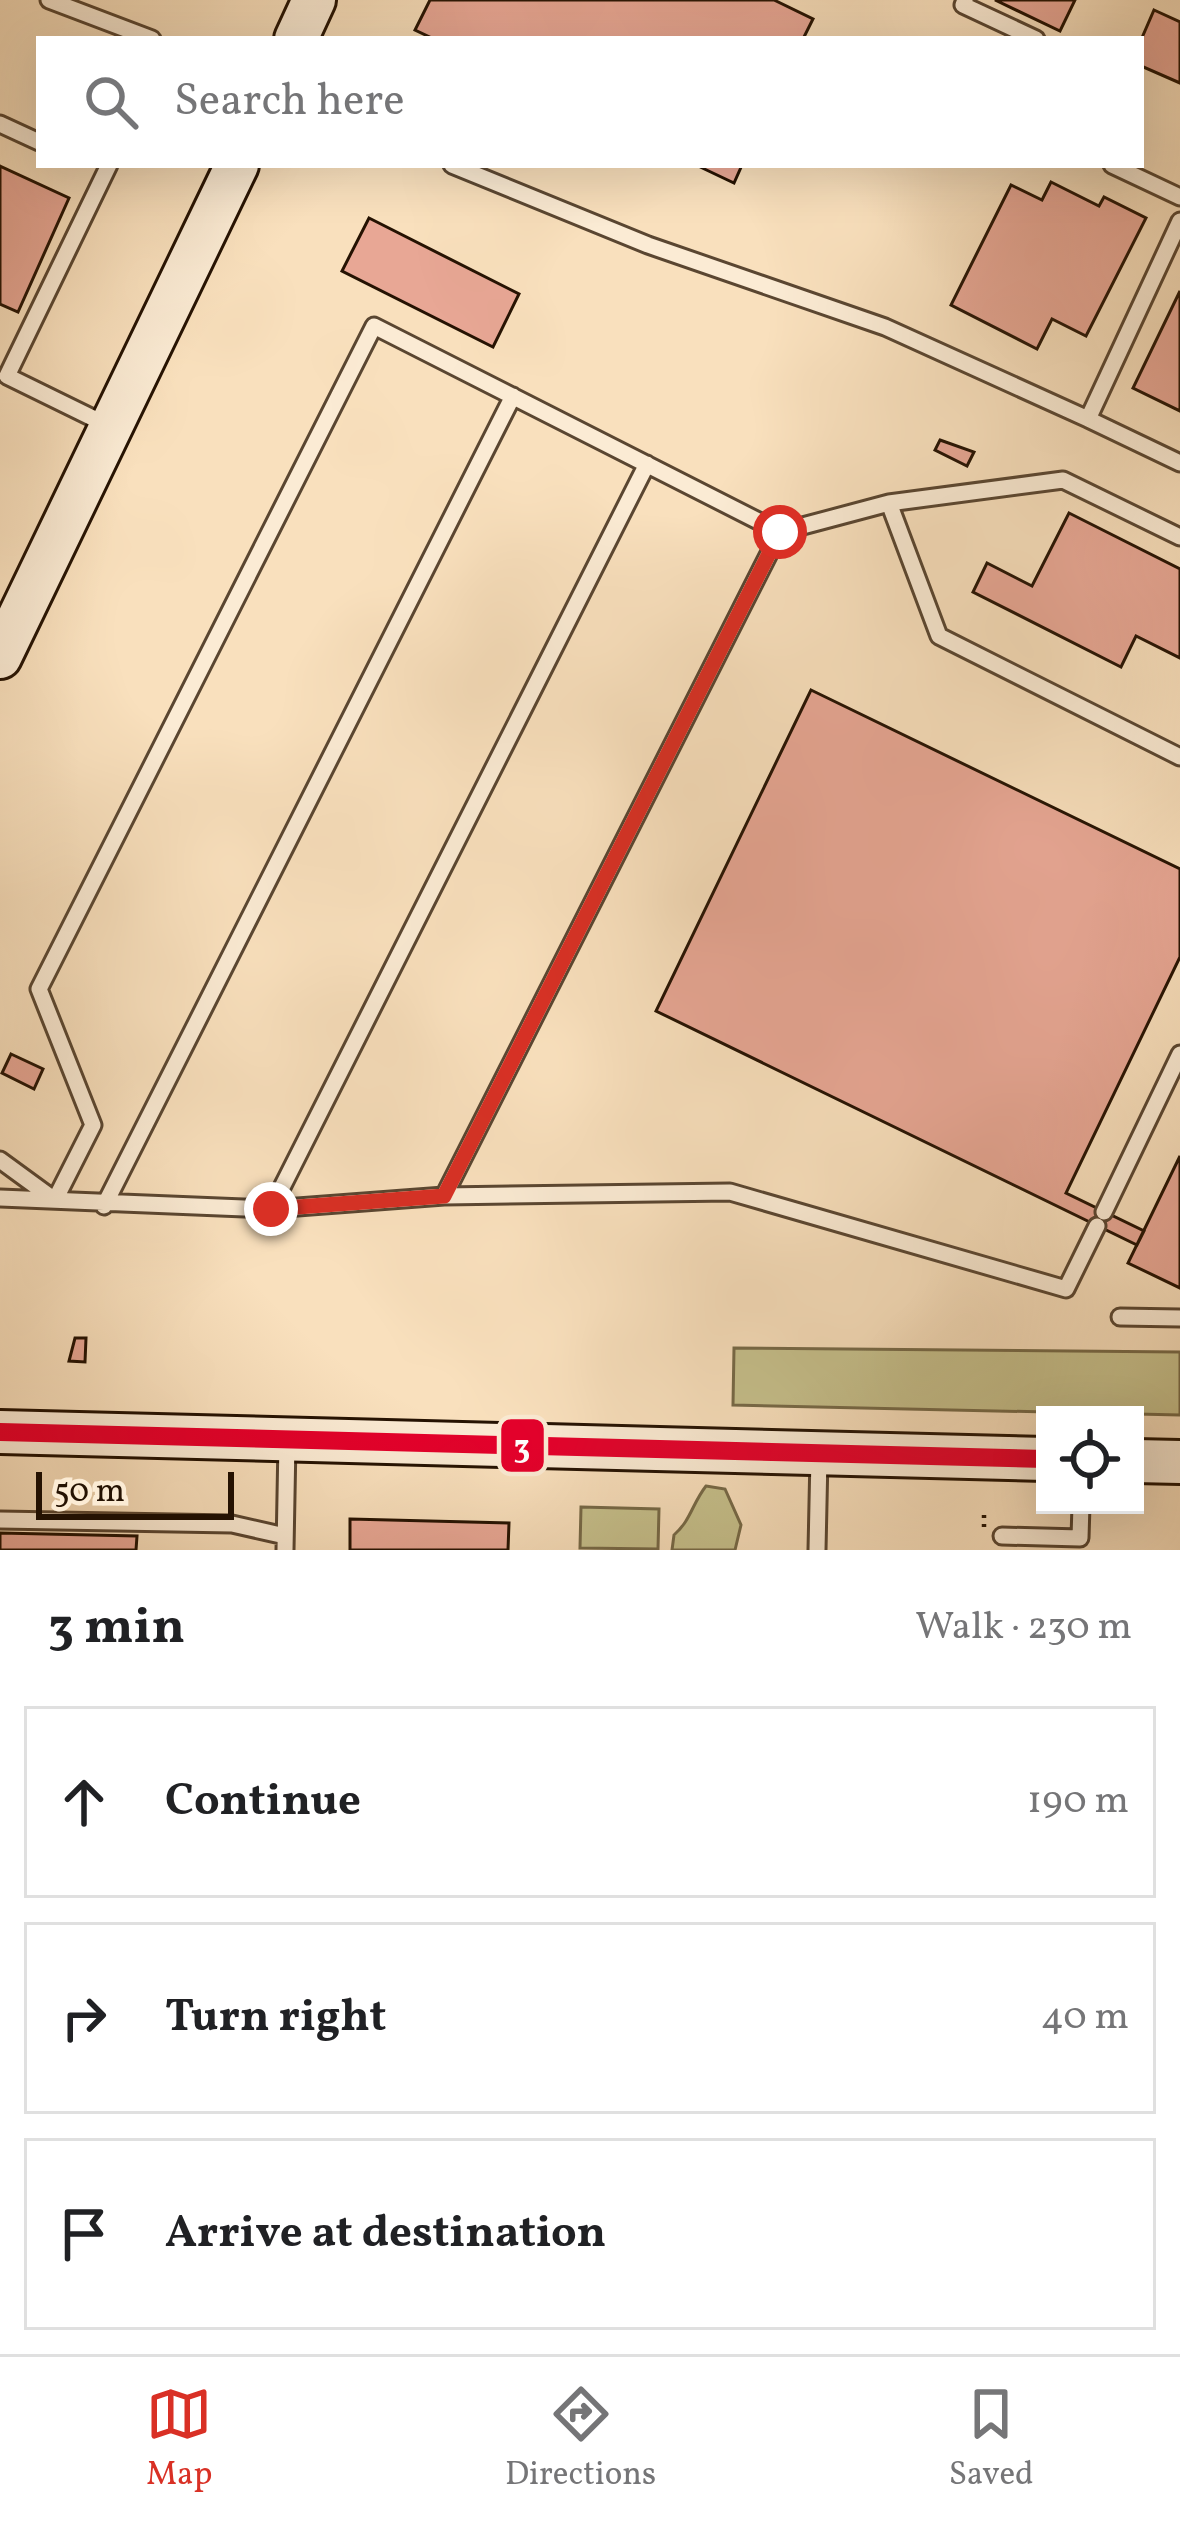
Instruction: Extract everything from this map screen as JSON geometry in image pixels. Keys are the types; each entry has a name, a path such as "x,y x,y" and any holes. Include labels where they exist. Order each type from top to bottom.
{"street":[{"path":"297,36 314,0"},
{"path":"4,637 236,168"},
{"path":"0,1432 1036,1459"},
{"path":"1144,1461 1180,1462"}],"lane":[{"path":"49,0 144,36"},
{"path":"965,0 963,5 1030,36"},
{"path":"0,124 36,141"},
{"path":"101,168 4,374 111,427"},
{"path":"459,168 648,245 885,327 1180,463"},
{"path":"1118,168 1180,197"},
{"path":"1088,419 1180,221"},
{"path":"55,1200 93,1125 39,989 374,326 780,532 889,502 1063,479 1180,537"},
{"path":"104,1206 513,396"},
{"path":"271,1209 647,464"},
{"path":"889,502 939,636 1180,757"},
{"path":"444,1196 780,532"},
{"path":"0,1198 104,1206 271,1209 444,1196 730,1192 1066,1289 1180,1054"},
{"path":"0,1160 55,1200"},
{"path":"1120,1317 1180,1318"},
{"path":"0,1520 232,1524 285,1543 287,1439"},
{"path":"817,1550 819,1453"},
{"path":"1002,1536 1035,1543 1080,1538 1081,1514"}],"shaded area":[{"path":"734,1348 1180,1352 1180,1415 1144,1414 1144,1406 1036,1406 1036,1412 733,1405"},
{"path":"706,1486 725,1489 741,1525 735,1550 672,1550 674,1535"},
{"path":"581,1507 659,1509 658,1549 580,1548"}],"building":[{"path":"430,0 774,0 813,19 804,36 428,36 415,30"},
{"path":"995,0 1075,0 1060,31"},
{"path":"1154,10 1180,22 1180,83 1144,67 1143,36"},
{"path":"0,166 69,198 18,312 0,304"},
{"path":"702,168 741,168 734,183"},
{"path":"1051,182 1099,206 1104,197 1146,218 1086,336 1052,319 1037,349 951,305 1011,185 1042,200"},
{"path":"369,218 519,294 493,347 342,271"},
{"path":"1180,291 1180,411 1133,388"},
{"path":"940,440 974,452 967,466 935,450"},
{"path":"1069,513 1180,569 1180,658 1136,636 1121,667 973,592 987,563 1032,586"},
{"path":"811,690 1180,869 1180,957 1066,1193 1144,1231 1137,1245 656,1011"},
{"path":"11,1054 43,1069 34,1089 2,1073"},
{"path":"1180,1156 1180,1288 1128,1263"},
{"path":"75,1338 86,1338 85,1362 69,1361"},
{"path":"350,1519 509,1523 508,1550 350,1550"},
{"path":"0,1533 137,1536 136,1550 0,1550"}],"transit line":[{"name":"3","path":"0,1432 1036,1459"}],"route":[{"path":"271,1209 444,1196 780,532"}]}
